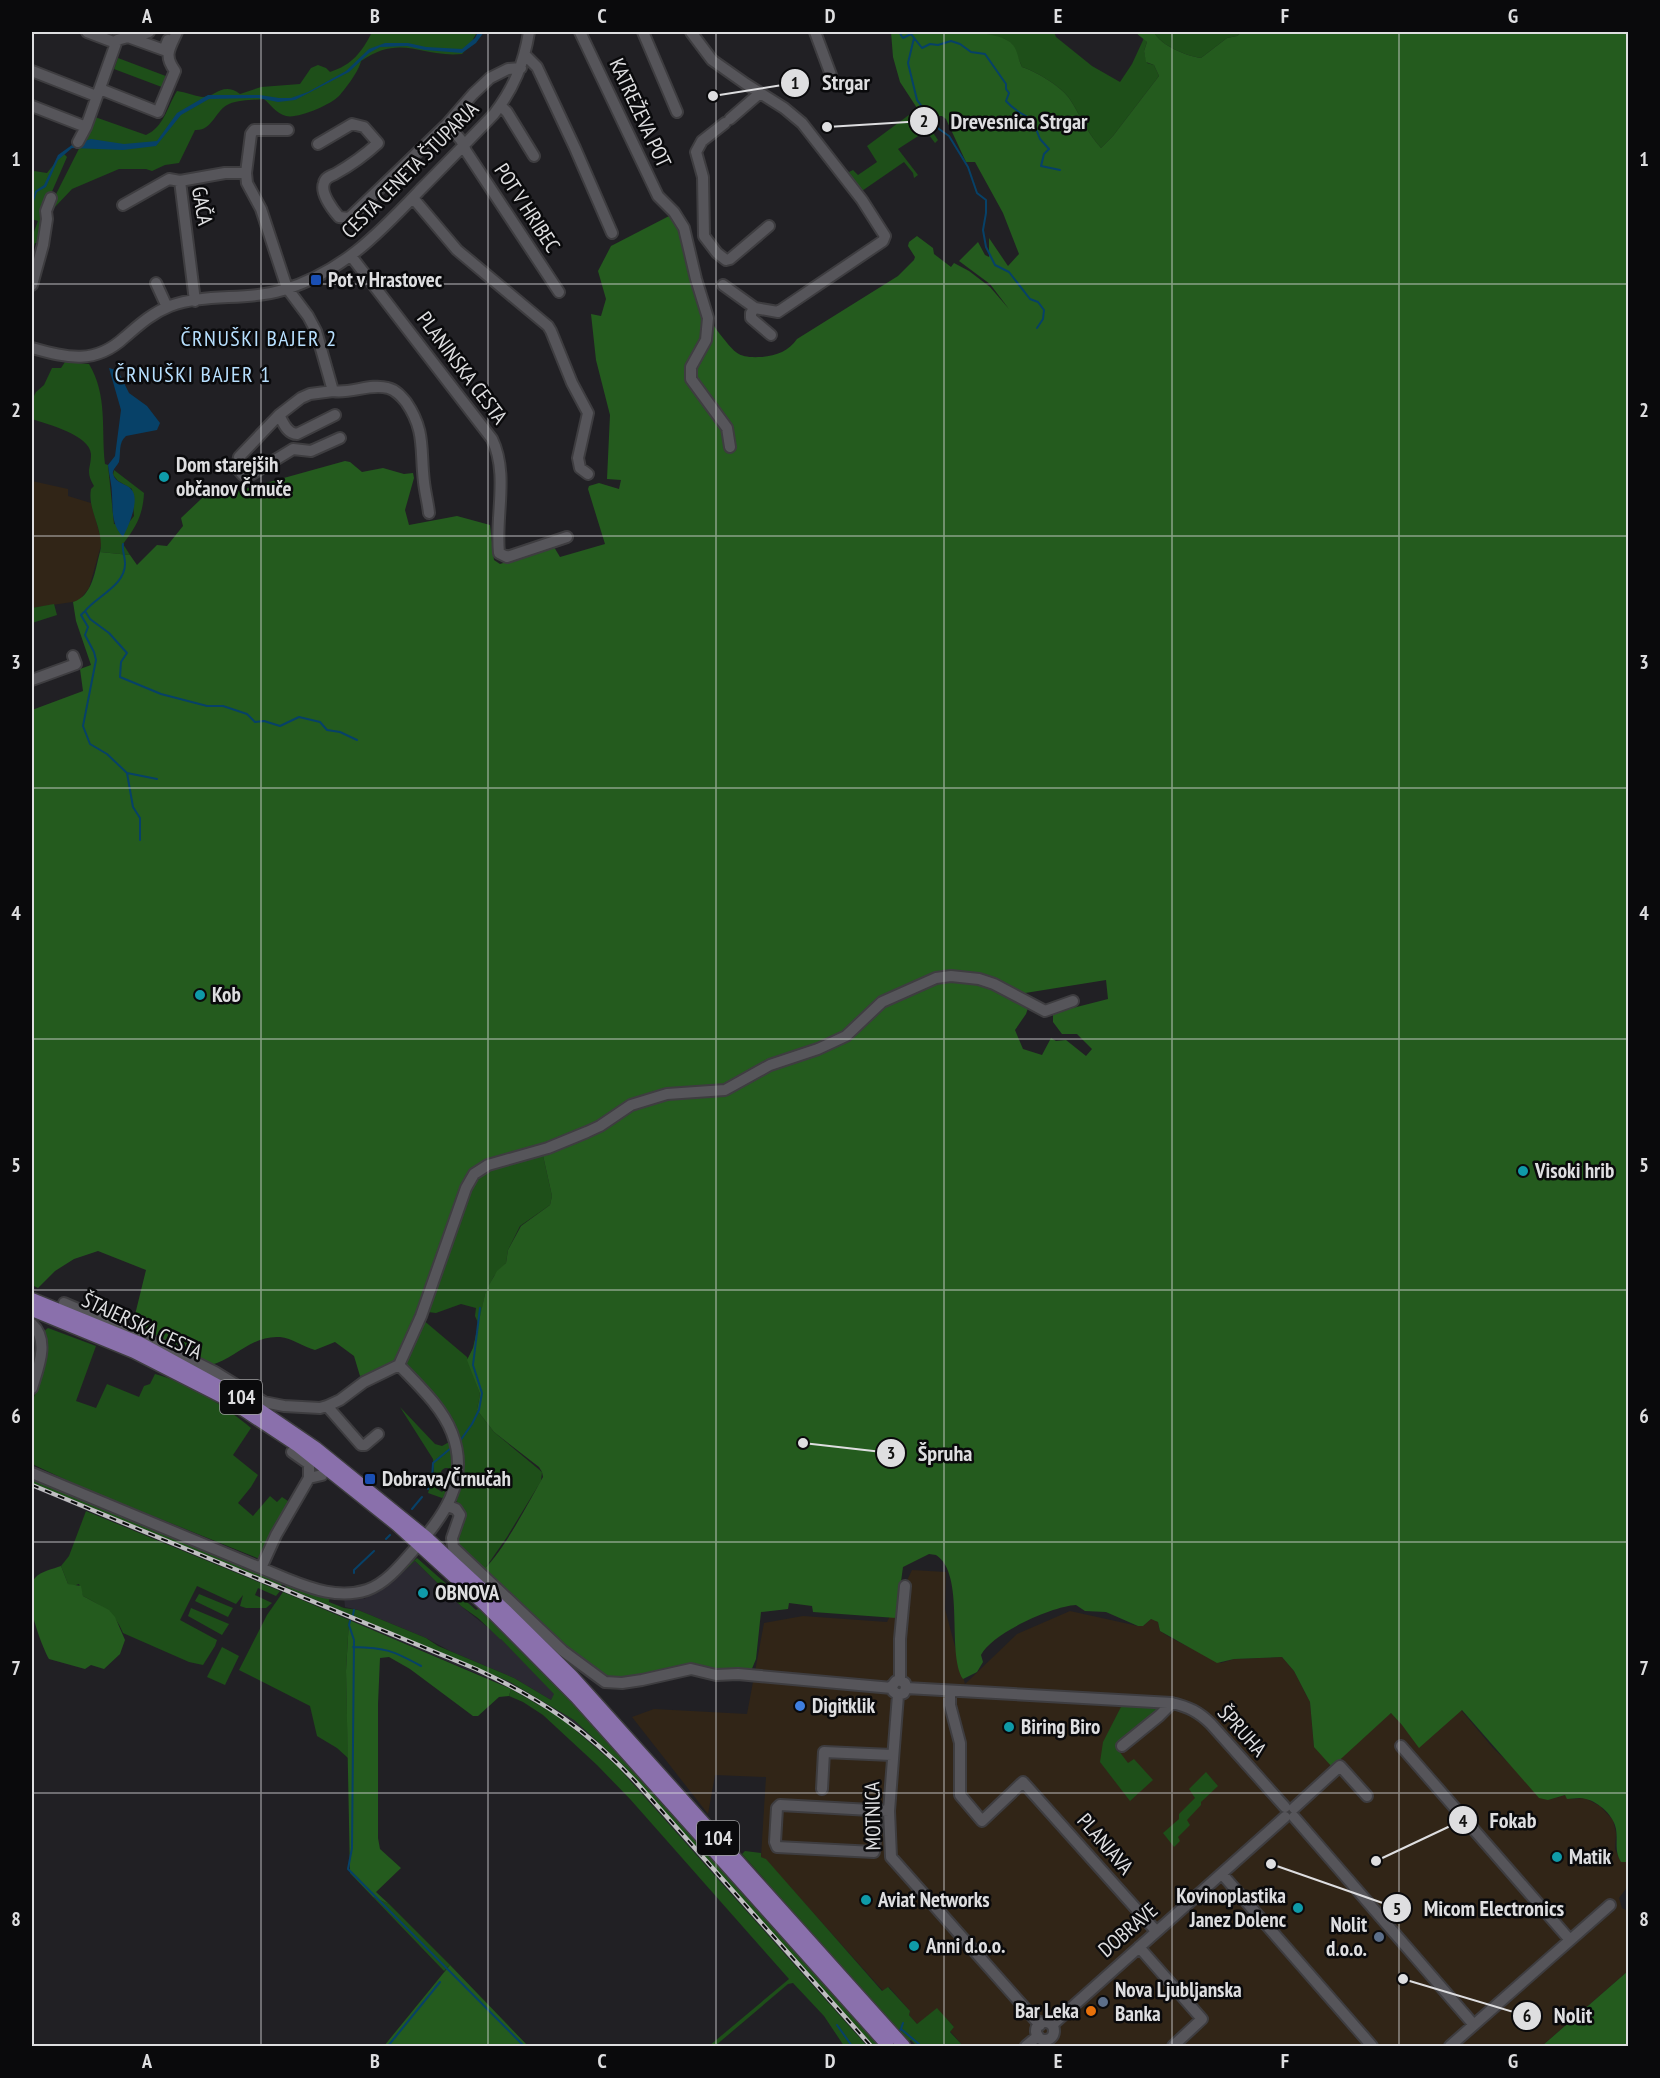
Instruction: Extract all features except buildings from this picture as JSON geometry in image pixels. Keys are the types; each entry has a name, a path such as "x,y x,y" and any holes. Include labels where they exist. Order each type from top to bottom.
{"main road":[{"name":"ŠTAJERSKA CESTA","path":"32,1299 140,1343 250,1403 316,1448 422,1541 485,1605 536,1647"},
{"name":"ŠTAJERSKA CESTA","path":"32,1310 134,1352 230,1401 298,1446 422,1541"},
{"name":"104","path":"536,1647 618,1743 888,2046"},
{"name":"104","path":"536,1647 618,1726 904,2046"}],"street":[{"path":"87,32 122,38 166,51"},
{"path":"78,142 91,117 98,92 122,38 149,32"},
{"path":"32,71 158,112 175,71 169,63 166,51 171,32"},
{"path":"166,51 177,32"},
{"name":"CESTA CENETA ŠTUPARJA","path":"32,348 70,357 92,357 114,346 144,321 168,307 195,301 254,296 286,288 315,277 351,256 369,242 413,198 501,106 521,68 530,32"},
{"name":"KATREŽEVA POT","path":"580,32 658,196 670,208 686,234 709,324 706,340 691,367 690,379 727,428 730,447"},
{"path":"643,32 677,112"},
{"path":"691,32 712,60 789,111 802,123 862,200 885,236 883,241 781,310 755,308 723,285"},
{"path":"815,32 831,75"},
{"path":"525,55 537,68 612,233"},
{"name":"CESTA CENETA ŠTUPARJA","path":"318,144 352,124 364,127 378,143 355,162 328,177 324,183 323,189 333,210 344,219 357,212 447,124 490,78 500,72 521,68"},
{"path":"760,93 702,141 696,152 703,177 704,236 723,259 730,258 769,226"},
{"path":"32,106 86,127"},
{"name":"POT V HRIBEC","path":"501,106 534,156"},
{"name":"POT V HRIBEC","path":"447,124 464,146 559,292"},
{"path":"288,130 254,130 246,173 247,183 261,209 286,288 308,316 316,331 333,391"},
{"path":"180,181 225,173 246,173"},
{"name":"GAČA","path":"123,205 169,179 180,181 195,301"},
{"path":"32,285 43,245 46,212 51,198"},
{"path":"413,198 458,251 548,326 572,383 588,413 578,458 580,468 588,474"},
{"name":"PLANINSKA CESTA","path":"351,256 492,439 498,457 500,474 497,538 499,553 507,557 567,537"},
{"path":"156,283 168,307"},
{"path":"755,308 751,313 751,318 771,335"},
{"path":"340,438 311,451 293,449 252,474 243,475 237,468 239,457 279,415 306,395 385,387 395,391 404,399 415,416 420,430 423,480 429,513"},
{"path":"279,415 293,434 335,415"},
{"path":"32,680 76,664 73,656"},
{"path":"64,1302 157,1343 215,1372 264,1402 320,1408 327,1406 340,1400 364,1382 399,1365 421,1316 466,1188 474,1174 488,1165 548,1148 587,1132 631,1105 643,1101 667,1094 724,1090 770,1065 846,1036 882,1002 936,978 951,976 979,979 994,984 1045,1011 1073,1001"},
{"path":"32,1324 38,1329 41,1344 41,1356 32,1388"},
{"path":"32,1473 312,1589 332,1593 367,1590 394,1571 422,1541 448,1506 455,1488 457,1453 452,1433 444,1417 399,1365"},
{"path":"327,1406 361,1445 365,1445 378,1434"},
{"path":"261,1568 276,1535 309,1478 322,1475 292,1452"},
{"name":"ŠPRUHA","path":"448,1506 456,1509 460,1515 453,1538 453,1547 563,1651 605,1682 622,1683 642,1680 691,1669 716,1675 738,1674 950,1692 1172,1702 1187,1706 1200,1713 1474,2025"},
{"name":"MOTNICA","path":"905,1586 889,1811 891,1857 1039,2030"},
{"name":"PLANJAVA","path":"950,1692 950,1705 960,1743 960,1796 982,1821 1023,1782 1156,1931"},
{"path":"1122,1746 1160,1716 1172,1702"},
{"path":"1401,1746 1570,1940"},
{"path":"822,1789 824,1752 892,1755"},
{"name":"DOBRAVE","path":"1052,2025 1340,1766 1367,1796"},
{"path":"877,1811 874,1852 777,1847 775,1842 777,1808 780,1805 889,1811"},
{"path":"1222,1874 1372,2046"},
{"path":"1450,2046 1610,1905"},
{"path":"1138,1947 1202,2019 1173,2046"},
{"path":"1026,2046 1039,2030 1047,2023 1052,2025 1054,2033 1051,2037 1043,2039 1039,2030"},
{"path":"1051,2037 1059,2046"}],"shaded area":[{"path":"32,481 68,489 68,496 91,503 102,542 89,588 79,601 32,608"},
{"path":"32,1483 281,1586 280,1591 32,1488"},
{"path":"415,1561 461,1606 501,1638 555,1694 551,1700 514,1678 450,1651 426,1638 358,1610 345,1607 344,1597 360,1595 364,1599 395,1579"},
{"path":"912,1570 946,1572 945,1609 965,1684 1017,1634 1070,1611 1138,1626 1143,1626 1151,1619 1155,1620 1158,1622 1160,1631 1221,1663 1234,1659 1282,1657 1294,1671 1310,1702 1314,1747 1392,1713 1402,1725 1461,1710 1493,1748 1548,1800 1565,1795 1571,1799 1585,1798 1600,1806 1613,1820 1616,1833 1615,1849 1621,1862 1628,1862 1628,1886 1619,1898 1622,1908 1628,1911 1628,1971 1542,2046 963,2046 950,2031 954,2027 937,2009 917,2024 909,2015 910,2011 889,1987 883,1991 761,1857 766,1777 715,1775 708,1814 632,1717 654,1709 747,1714 764,1623 803,1616 887,1622"},
{"path":"285,1587 510,1682 574,1720 623,1765 874,2046 867,2046 617,1766 561,1718 485,1677 283,1592"}],"green space":[{"path":"956,31 1005,39 1015,47 1022,67 1035,72 1062,90 1101,148 1113,136 1159,76 1154,65 1146,62 1144,51 1147,42 1135,32 1154,32 1157,37 1174,49 1201,58 1227,38 1237,36 1242,32 1628,32 1628,1862 1621,1862 1619,1858 1615,1824 1605,1810 1584,1798 1567,1799 1565,1795 1548,1800 1539,1798 1462,1710 1419,1748 1391,1713 1332,1767 1314,1747 1310,1702 1294,1671 1282,1657 1234,1659 1217,1663 1160,1631 1158,1622 1151,1619 1143,1626 1138,1626 1106,1612 1085,1611 1076,1605 1053,1610 1024,1622 997,1638 981,1655 983,1662 977,1672 963,1679 958,1667 950,1579 945,1565 936,1555 929,1554 903,1567 896,1618 813,1612 812,1606 789,1603 788,1609 761,1612 756,1659 751,1671 718,1672 690,1665 658,1674 611,1681 573,1657 481,1571 497,1555 543,1477 539,1467 494,1432 477,1410 480,1394 467,1360 473,1348 489,1285 497,1271 506,1263 508,1250 521,1226 550,1205 552,1196 542,1151 603,1127 638,1104 669,1097 721,1093 759,1072 834,1046 855,1032 883,1004 925,984 939,980 965,980 978,983 1026,1006 1028,1008 1026,1014 1015,1030 1023,1049 1042,1055 1051,1038 1056,1041 1066,1040 1086,1056 1092,1049 1077,1034 1062,1034 1053,1022 1053,1015 1108,999 1106,980 1019,994 996,982 959,973 929,977 879,1000 847,1031 833,1041 776,1060 719,1090 669,1092 634,1100 596,1126 564,1140 486,1164 473,1171 465,1184 439,1262 403,1353 391,1365 376,1373 360,1376 354,1356 335,1342 315,1350 280,1337 270,1337 252,1343 228,1358 211,1365 132,1327 146,1270 98,1251 74,1259 55,1271 38,1288 32,1285 32,710 83,691 80,669 91,665 76,621 73,602 80,599 89,588 100,552 130,555 137,565 157,545 167,546 183,526 181,518 218,483 226,489 237,491 345,461 350,462 362,472 383,468 404,474 413,473 414,478 405,510 409,525 457,516 490,525 494,560 500,564 554,547 560,557 605,544 588,489 589,486 599,483 619,489 621,480 607,479 610,415 596,360 591,314 601,316 606,299 598,271 611,246 673,214 682,230 695,284 706,312 727,343 743,356 761,357 782,352 797,339 898,276 914,260 915,257 908,246 909,242 917,236 933,248 934,254 951,267 954,263 990,287 1009,309 990,284 959,261 978,242 985,255 989,257 989,238 1008,266 1019,254 1003,213 975,162 966,162 946,119 938,116 930,128 900,82 893,57 891,32"},
{"path":"372,32 442,34 477,32 462,54 435,53 412,48 388,49 375,53 361,61 349,84 339,96 306,113 282,115 264,99 229,104 210,124 195,130 179,163 165,165 152,171 119,169 72,189 54,208 49,208 95,117 146,135 161,122 177,91 207,97 228,89 240,94 261,87 300,84 311,68 318,65 330,72 350,62 360,52"},
{"path":"975,32 1054,32 1056,37 1092,66 1120,82 1132,64 1144,38 1147,42 1144,51 1147,63 1154,65 1159,76 1113,136 1101,148 1062,90 1035,72 1022,67 1012,44 1005,39"},
{"path":"1154,32 1242,32 1237,36 1227,38 1201,58 1174,49 1157,37"},
{"path":"118,58 171,78 167,89 114,69"},
{"path":"917,109 938,140 935,143 926,131 898,149 918,175 914,178 913,173 904,162 859,193 847,173 853,170 858,175 877,162 867,146"},
{"path":"63,153 67,157 44,210 40,243 35,243 32,254 32,237 38,221 32,219 32,167 34,171 47,173"},
{"path":"65,362 89,364 99,388 103,413 105,464 108,465 114,524 127,525 134,516 132,489 118,481 113,475 114,470 144,493 138,520 123,544 130,555 100,552 100,536 90,497 94,486 89,473 91,454 89,447 67,431 32,419 32,400 36,392 44,385 52,368 61,368"},
{"path":"54,604 57,615 32,623 32,608"},
{"path":"542,1151 552,1196 550,1205 520,1226 508,1250 506,1263 494,1276 485,1294 479,1325 475,1316 476,1308 461,1304 436,1313 428,1312 471,1183 478,1174"},
{"path":"422,1319 467,1357 480,1394 477,1410 494,1432 542,1472 541,1481 484,1570 459,1549 456,1541 465,1516 456,1500 461,1452 405,1364"},
{"path":"48,1328 96,1346 76,1401 96,1408 107,1384 139,1397 144,1386 150,1384 155,1374 180,1383 205,1396 230,1411 251,1428 233,1455 258,1475 238,1503 253,1516 270,1496 277,1502 282,1497 291,1503 262,1560 81,1487 32,1464 32,1404 47,1352 47,1338 44,1338 43,1332"},
{"path":"400,1407 435,1444 442,1446 451,1441 455,1462 448,1496 442,1498 428,1493 434,1472 433,1459","holes":["448,1468 448,1481 442,1492 434,1487 442,1470"]},
{"path":"32,1476 283,1582 281,1586 32,1483"},
{"path":"86,1511 280,1591 276,1596 258,1588 255,1595 272,1603 266,1608 246,1608 240,1606 243,1595 236,1604 197,1586 180,1620 217,1640 203,1665 189,1662 123,1633 112,1615 83,1596 79,1584 73,1586 68,1584 61,1566 69,1556"},
{"path":"417,1558 476,1610 489,1615 568,1695 883,2046 874,2046 623,1765 574,1720 510,1682 285,1587 288,1585 330,1595 329,1602 358,1610 426,1638 438,1646 514,1678 551,1700 554,1694 501,1639 461,1606 415,1561 395,1579 372,1594"},
{"path":"61,1566 68,1584 81,1586 83,1596 109,1610 115,1617 125,1640 120,1654 104,1669 91,1665 85,1669 49,1659 41,1642 31,1606 31,1585 40,1574"},
{"path":"283,1592 349,1620 346,1671 348,1758 317,1736 310,1706 239,1670 267,1615"},
{"path":"199,1594 233,1608 228,1617 195,1601"},
{"path":"191,1608 229,1624 222,1635 188,1616"},
{"path":"349,1620 511,1689 509,1696 499,1697 478,1716 473,1716 410,1669 389,1657 380,1658 378,1838 380,1849 401,1868 376,1892 389,1904 373,1897 350,1873 346,1671"},
{"path":"222,1647 239,1656 225,1685 207,1677"},
{"path":"511,1689 561,1718 617,1766 867,2046 844,2046 824,2016 793,1983 788,1984 715,2046 709,2046 789,1979 630,1799 543,1715 509,1696"},
{"path":"1123,1703 1164,1705 1118,1744 1119,1751 1128,1763 1134,1759 1153,1780 1130,1801 1100,1762 1103,1742"},
{"path":"1206,1772 1218,1786 1187,1820 1190,1825 1178,1837 1180,1841 1174,1847 1163,1833 1179,1819 1179,1814 1195,1798 1189,1789"},
{"path":"745,1851 761,1853 761,1857 766,1859 882,1991 888,1987 910,2011 909,2015 917,2024 937,2008 954,2027 950,2032 963,2046 917,2046 897,2031 776,1897 765,1880 742,1854"},
{"path":"373,1897 389,1904 450,1965 444,1971"},
{"path":"450,1965 528,2046 384,2046"},
{"path":"1628,1971 1628,2046 1542,2046"}],"water":[{"path":"478,32 484,32 476,43 462,53 407,46 380,47 369,53 349,72 295,100 278,102 258,98 209,99 181,115 156,146 123,150 72,148 58,160 46,187 37,192 32,207 35,191 44,185 58,155 72,145 91,139 124,144 157,141 177,113 208,95 260,95 291,98 308,92 346,71 369,49 385,43 462,49 475,38"},
{"path":"109,368 116,370 129,393 147,406 160,423 157,430 126,436 121,445 119,462 113,474 116,479 131,489 135,499 133,513 123,537 113,517 108,465 115,456 121,410"}],"waterway":[{"path":"899,32 903,38 911,34 922,48 930,44 938,45 951,41 971,52 985,54 1006,84 1009,93 1006,101 1018,112 1032,119 1040,139 1049,149 1044,154 1041,166 1060,170"},
{"path":"914,38 908,63 917,100 939,129 949,136 968,167 977,193 986,200 983,230 986,247 995,265 1009,272 1030,299 1038,302 1044,310 1043,319 1037,328"},
{"path":"123,544 125,563 121,578 85,611 90,619 109,633 127,653 121,662 120,677 161,694 207,706 223,706 247,714 255,722 264,721 280,726 299,717 320,722 327,730 340,732 357,740"},
{"path":"84,612 81,615 88,627 85,635 96,660 83,726 90,744 107,754 127,773 133,807 140,818 140,840"},
{"path":"127,773 157,779"},
{"path":"460,1441 479,1410 482,1393 473,1365 480,1308"},
{"path":"428,1489 432,1481 433,1463 451,1448"},
{"path":"412,1509 422,1497"},
{"path":"386,1539 390,1535"},
{"path":"354,1573 354,1570 374,1551"},
{"path":"353,1615 354,1610"},
{"path":"350,1621 349,1625 354,1640 352,1848 348,1869 524,2046"},
{"path":"353,1647 388,1651 421,1666"},
{"path":"388,2046 440,1982"},
{"path":"897,2033 903,2023"},
{"path":"837,2025 852,2046"},
{"path":"901,2029 919,2044"}],"railway":[{"path":"32,1485 476,1669 521,1692 562,1717 599,1746 636,1782 871,2046"}],"place":[{"name":"Strgar","path":"713,96"},
{"name":"Drevesnica Strgar","path":"827,127"},
{"name":"Pot v Hrastovec","path":"316,280"},
{"name":"Dom starejših občanov Črnuče","path":"164,477"},
{"name":"Kob","path":"200,995"},
{"name":"Visoki hrib","path":"1523,1171"},
{"name":"Špruha","path":"803,1443"},
{"name":"Dobrava/Črnučah","path":"370,1479"},
{"name":"OBNOVA","path":"423,1593"},
{"name":"Digitklik","path":"800,1706"},
{"name":"Biring Biro","path":"1009,1727"},
{"name":"Matik","path":"1557,1857"},
{"name":"Fokab","path":"1376,1861"},
{"name":"Micom Electronics","path":"1271,1864"},
{"name":"Aviat Networks","path":"866,1900"},
{"name":"Kovinoplastika Janez Dolenc","path":"1298,1908"},
{"name":"Nolit d.o.o.","path":"1379,1937"},
{"name":"Anni d.o.o.","path":"914,1946"},
{"name":"Nolit","path":"1403,1979"},
{"name":"Nova Ljubljanska Banka","path":"1103,2002"},
{"name":"Bar Leka","path":"1091,2011"}],"district":[{"name":"ČRNUŠKI BAJER 2","path":"259,338"},
{"name":"ČRNUŠKI BAJER 1","path":"193,374"}]}
